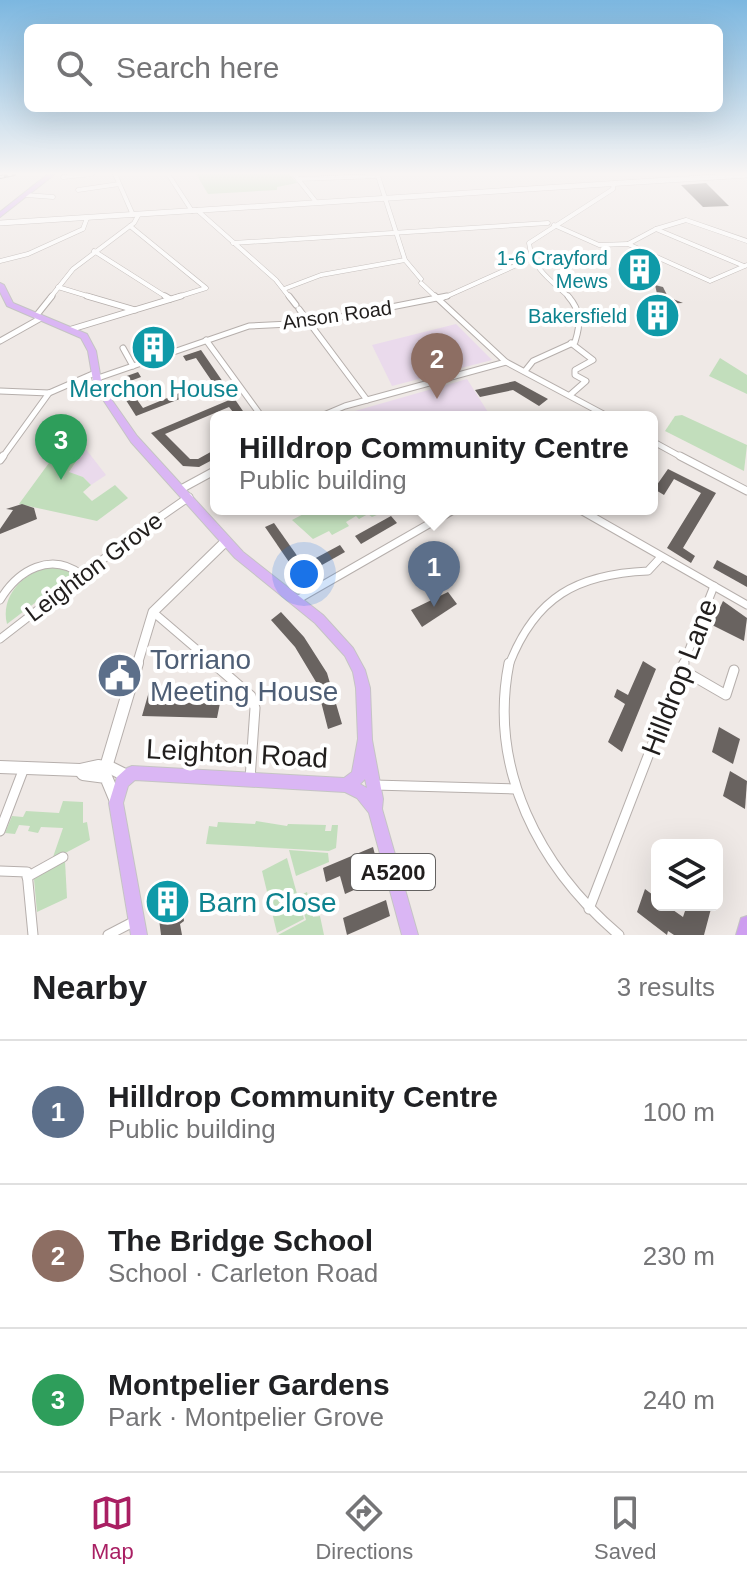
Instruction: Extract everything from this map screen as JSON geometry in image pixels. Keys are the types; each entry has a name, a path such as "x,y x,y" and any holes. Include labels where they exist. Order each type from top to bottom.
{"highway":[{"path":"744,935 747,924"}],"main road":[{"path":"0,285 10,304 72,329"},
{"name":"A5200","path":"72,329 89,342 95,376 127,431 226,541 334,633 355,662 363,688 365,739 374,785 375,809 410,935"},
{"name":"A5200","path":"346,785 359,776 365,739"},
{"name":"Leighton Road","path":"116,803 127,776 136,772 346,785"},
{"path":"346,785 362,793 375,809"},
{"path":"116,803 138,928"}],"street":[{"path":"0,261 28,254 83,229 87,218"},
{"path":"0,223 91,218"},
{"path":"0,341 38,317 58,287 94,251 130,226 134,218"},
{"path":"204,218 284,289 367,400"},
{"path":"391,218 405,260 437,299 506,362 598,411"},
{"path":"525,371 533,361 571,343 580,331 577,305 530,259 529,243 562,218"},
{"path":"233,243 551,224 599,245 618,246 656,229 690,219 747,241"},
{"path":"72,329 207,286 130,226"},
{"path":"656,229 745,266"},
{"path":"628,244 710,281 745,266"},
{"path":"94,251 170,299"},
{"path":"727,259 735,253"},
{"name":"Anson Road","path":"49,393 249,326 310,323 437,299 483,282 530,259"},
{"path":"284,289 321,275 405,260"},
{"path":"58,287 135,310"},
{"path":"206,340 258,411"},
{"path":"570,395 586,381 575,375 575,370 593,360 571,343"},
{"path":"123,348 133,366"},
{"path":"336,411 506,362"},
{"path":"0,391 49,393"},
{"path":"1,456 49,393"},
{"path":"658,444 747,491"},
{"name":"Leighton Grove","path":"4,636 210,474"},
{"path":"295,601 445,515"},
{"path":"589,515 747,605"},
{"path":"106,767 153,612 226,541"},
{"path":"619,935 589,909 548,857 515,789 503,732 503,691 510,655 529,620 556,595 587,579 608,573 648,571 661,557"},
{"path":"0,600 18,577 38,565 62,563 82,575"},
{"name":"Hilldrop Lane","path":"589,909 714,586"},
{"path":"153,612 251,696 255,708 250,779"},
{"path":"0,623 4,636"},
{"path":"681,669 726,695 734,670"},
{"name":"Leighton Road","path":"0,767 80,770 86,766 106,767 117,768 127,776"},
{"path":"0,831 24,768"},
{"name":"Leighton Road","path":"80,770 83,774 106,777 116,803"},
{"path":"374,785 515,789"},
{"path":"27,877 63,857"},
{"path":"0,871 27,872 33,935"},
{"path":"108,935 138,928"}],"shaded area":[{"path":"456,324 492,360 392,386 372,345"},
{"path":"467,379 487,411 355,411"},
{"path":"85,448 106,475 91,485 83,477 69,473"}],"green space":[{"path":"720,358 747,375 747,394 709,376"},
{"path":"682,415 747,445 744,471 665,431 675,416"},
{"path":"79,440 85,448 69,472 83,477 91,485 83,492 92,501 115,485 128,498 97,521 19,504 65,441 68,445"},
{"path":"302,515 366,515 359,519 356,516 346,522 349,526 332,535 329,531 313,539 292,520"},
{"path":"46,568 61,568 73,574 7,624 7,605 15,588 29,575"},
{"path":"63,801 83,802 83,823 87,822 90,840 52,860 63,828 41,827 38,833 28,831 30,826 19,825 15,834 5,833 12,816 23,817 26,811 59,813"},
{"path":"256,821 287,826 326,825 325,831 331,831 332,825 338,825 336,848 329,851 206,844 209,826 217,827 218,822 255,824"},
{"path":"289,850 328,853 329,862 296,876"},
{"path":"287,858 304,919 277,933 262,871"},
{"path":"65,861 67,898 37,912 34,879"},
{"path":"307,892 313,917 320,916 324,935 278,935 306,920 299,896"}],"building":[{"name":"Bakersfield","path":"655,285 663,287 668,297 683,303 658,304 671,332 663,331 651,312 648,298 658,298"},
{"path":"201,350 223,382 136,416 117,386 124,377 138,372 141,377 125,383 143,408 211,380 196,358 186,361 183,356"},
{"path":"515,381 548,399 539,406 513,390 480,397 475,390"},
{"path":"234,398 243,411 232,411 229,407 210,411 210,415 165,434 190,459 198,459 210,452 210,461 199,467 183,466 151,433"},
{"path":"668,469 716,493 683,548 695,556 691,563 667,548 701,493 674,479 664,495 658,491 658,483"},
{"path":"22,504 34,508 37,519 0,534 13,510 6,509"},
{"path":"391,516 397,523 361,544 355,536"},
{"path":"274,523 298,557 289,562 265,527"},
{"path":"340,545 345,552 306,574 301,566"},
{"path":"717,560 747,576 747,587 713,568"},
{"path":"448,592 457,604 422,627 411,610"},
{"path":"723,601 747,618 744,641 712,625"},
{"path":"281,612 304,637 327,673 342,724 328,729 316,682 295,647 271,620"},
{"path":"643,661 656,669 622,752 608,742 625,704 614,697 617,689 628,695"},
{"path":"150,688 162,688 160,694 172,695 170,702 194,703 195,697 221,698 217,718 142,716"},
{"path":"719,727 740,739 733,764 712,752"},
{"path":"730,771 747,781 745,809 723,796"},
{"path":"373,847 381,878 345,894 340,876 326,882 323,868"},
{"name":"Barn Close","path":"169,881 179,916 183,914 184,921 180,924 182,935 161,935 155,887"},
{"path":"645,889 651,894 651,911 674,911 683,917 685,911 710,911 704,935 674,935 668,931 667,935 637,912"},
{"path":"386,900 390,916 347,935 343,918"}],"place":[{"name":"1-6 Crayford Mews","path":"639,269"},
{"name":"Bakersfield","path":"658,316"},
{"name":"Merchon House","path":"154,347"},
{"name":"The Bridge School","path":"437,399"},
{"name":"Montpelier Gardens","path":"61,480"},
{"name":"Hilldrop Community Centre","path":"434,607"},
{"name":"Torriano Meeting House","path":"119,675"},
{"name":"Barn Close","path":"167,902"}]}
